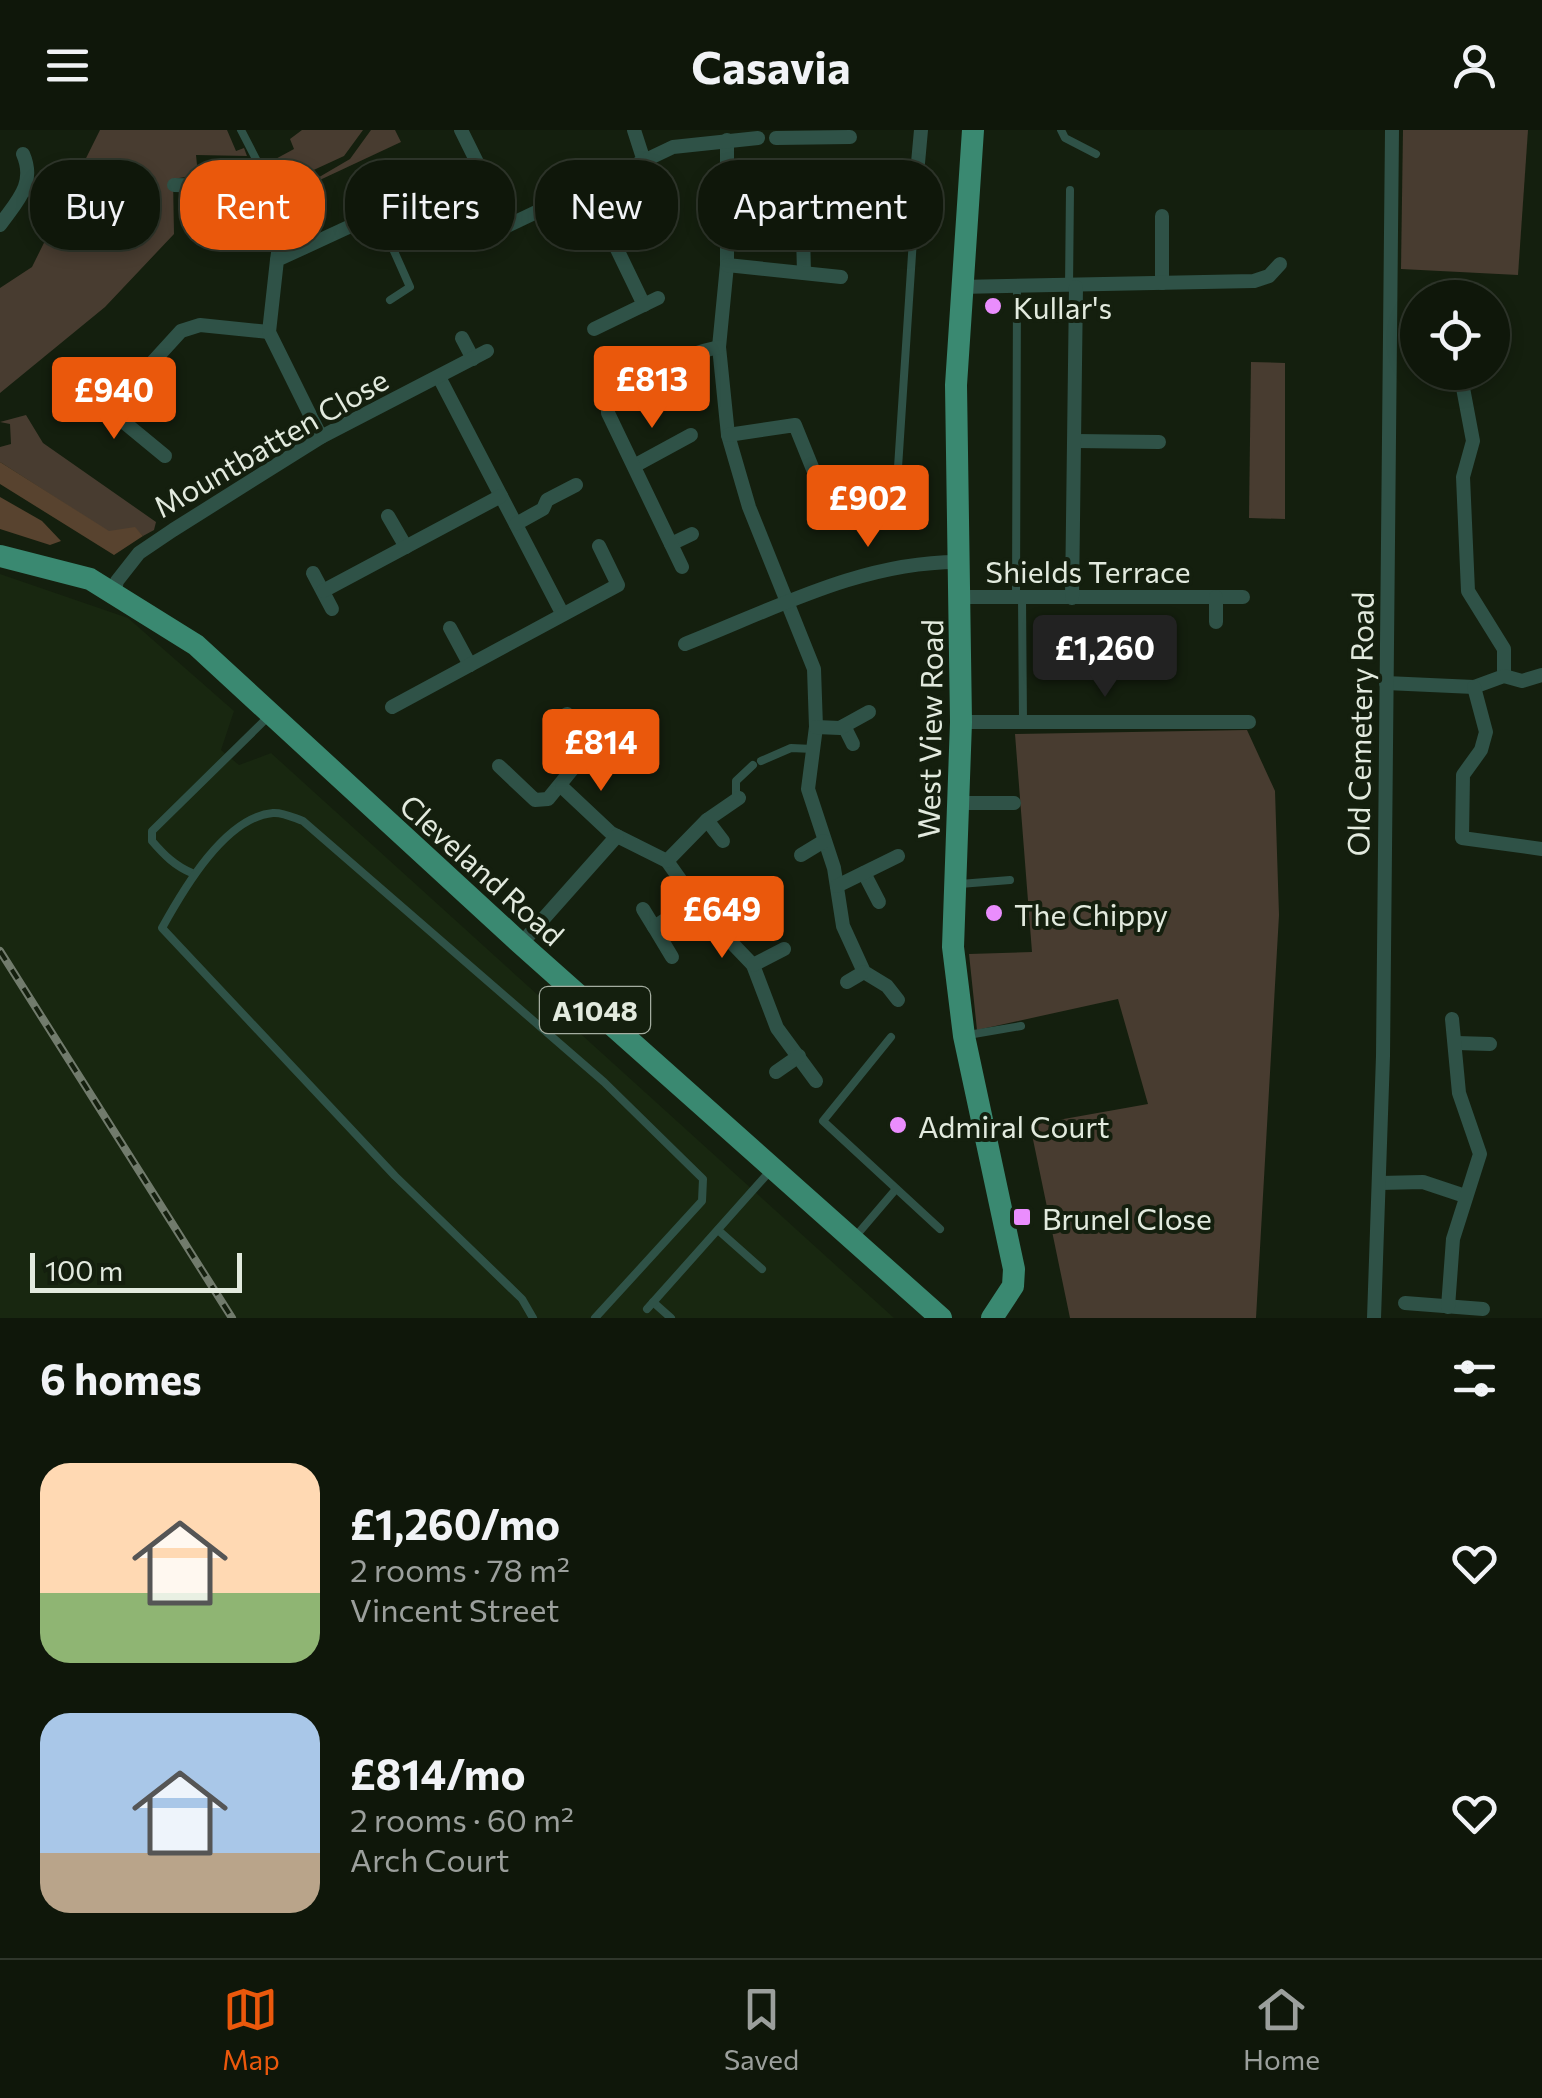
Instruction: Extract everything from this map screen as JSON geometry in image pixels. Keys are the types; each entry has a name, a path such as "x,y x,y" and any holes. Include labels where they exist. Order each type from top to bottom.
{"main road":[{"name":"West View Road","path":"974,130 956,385 961,722 953,947 964,1036 1014,1269 1013,1286 992,1318"},
{"name":"Cleveland Road","path":"0,556 64,570 114,594 186,637 941,1318"}],"street":[{"path":"461,130 476,160"},
{"path":"634,130 644,158"},
{"path":"918,160 920,130"},
{"name":"Old Cemetery Road","path":"1374,1318 1380,1183 1392,130"},
{"path":"776,138 824,134 850,137"},
{"path":"640,160 696,142 758,138"},
{"path":"727,140 726,265 719,347 728,434 749,507 814,669 816,727 808,790 837,886 843,926 864,972 898,1000"},
{"path":"0,226 26,188 30,170 23,154"},
{"path":"174,185 180,185"},
{"path":"26,188 30,190"},
{"path":"1162,216 1162,283"},
{"path":"277,260 345,230"},
{"path":"278,250 269,332 321,436"},
{"path":"594,329 651,302 622,250"},
{"path":"804,250 804,273"},
{"path":"960,287 1254,281 1269,276 1280,264"},
{"path":"726,265 841,277"},
{"path":"1072,287 1076,441 1072,598"},
{"path":"109,410 182,331 200,325 269,332"},
{"path":"462,338 473,359"},
{"path":"682,567 608,413 611,396 694,352 719,347"},
{"name":"Mountbatten Close","path":"114,594 118,581 139,553 321,436 487,351"},
{"path":"439,377 562,613"},
{"path":"1463,390 1473,442 1464,477 1468,591 1504,649 1504,676"},
{"path":"91,395 164,456"},
{"path":"728,434 795,425 831,514"},
{"path":"634,466 691,436"},
{"path":"1076,441 1159,442"},
{"path":"516,524 543,509 546,500 576,485"},
{"path":"323,591 502,496"},
{"path":"388,516 406,547"},
{"path":"671,544 692,534"},
{"path":"392,707 618,585 598,546"},
{"path":"685,644 877,570 960,562"},
{"path":"314,574 332,608"},
{"name":"Shields Terrace","path":"960,597 1242,597"},
{"name":"Shields Terrace","path":"1216,597 1216,622"},
{"path":"450,628 470,665"},
{"path":"410,676 418,693"},
{"path":"1386,683 1474,687 1504,676 1522,681 1542,676"},
{"path":"1474,687 1486,732 1481,750 1463,775 1462,838 1542,848"},
{"path":"816,727 844,726 870,712"},
{"path":"567,714 592,746"},
{"path":"961,722 1249,722"},
{"path":"844,726 853,744"},
{"path":"498,766 541,802 562,787 592,746 613,740"},
{"path":"562,787 617,836 668,861 694,901 753,965 776,1028 816,1080"},
{"path":"668,861 707,820 738,799"},
{"path":"960,803 1014,803"},
{"path":"707,820 723,840"},
{"path":"522,944 617,836"},
{"path":"801,855 824,841"},
{"path":"837,886 898,856"},
{"path":"864,873 880,902"},
{"path":"654,927 694,901"},
{"path":"643,909 672,957"},
{"path":"753,965 784,948"},
{"path":"847,982 864,972"},
{"path":"1448,1307 1454,1239 1465,1196 1476,1175 1479,1145 1460,1093 1452,1019"},
{"path":"1457,1043 1490,1044"},
{"path":"776,1072 799,1056"},
{"path":"1380,1183 1423,1182 1465,1196"},
{"path":"1405,1303 1483,1310"}],"lane":[{"path":"241,130 257,160"},
{"path":"1061,130 1065,138 1096,154"},
{"path":"1070,190 1072,287"},
{"path":"390,300 410,287 394,250"},
{"path":"896,498 912,250"},
{"path":"1017,287 1023,722"},
{"path":"192,873 159,850 152,841 152,831 270,715"},
{"path":"613,740 638,716 647,716"},
{"path":"738,799 736,782 757,763 791,748 812,749"},
{"path":"532,1318 522,1299 395,1176 162,928 192,873 254,818 276,812 304,821 690,1161 703,1179 702,1200 595,1318"},
{"path":"955,884 1010,880"},
{"path":"964,1036 1021,1026"},
{"path":"890,1037 823,1121 940,1228"},
{"path":"671,1318 650,1305 772,1168"},
{"path":"852,1240 896,1189"},
{"path":"718,1230 762,1269"}],"shaded area":[{"path":"100,130 227,130 236,151 244,148 247,156 196,155 196,160 180,160 180,178 173,179 174,234 160,249 160,160 85,160"},
{"path":"302,130 363,130 344,156 325,165 325,160 274,160 294,149 290,139"},
{"path":"371,130 395,130 401,142 363,160 350,159"},
{"path":"1403,130 1528,130 1518,275 1401,269"},
{"path":"345,162 345,168 325,178 325,174"},
{"path":"40,250 159,250 105,307 0,393 0,288 32,267"},
{"path":"1251,362 1285,363 1285,519 1249,518"},
{"path":"26,415 43,443 156,522 154,530 143,536 135,528 109,532 0,462 0,447 11,444 10,424 0,422"},
{"path":"0,462 109,531 135,527 143,536 114,555 0,484"},
{"path":"0,497 42,521 61,541 50,545 0,529"},
{"path":"0,574 128,618 234,711 221,750 239,765 271,753 894,1318 0,1318"},
{"path":"1247,730 1275,791 1279,915 1256,1318 1070,1318 1030,1125 1148,1104 1118,999 977,1030 969,954 1032,952 1015,734"}],"railway":[{"path":"0,951 232,1318"}],"place":[{"name":"Kullar's","path":"993,306"},
{"name":"The Chippy","path":"994,913"},
{"name":"Admiral Court","path":"898,1125"},
{"name":"Brunel Close","path":"1022,1217"}]}
